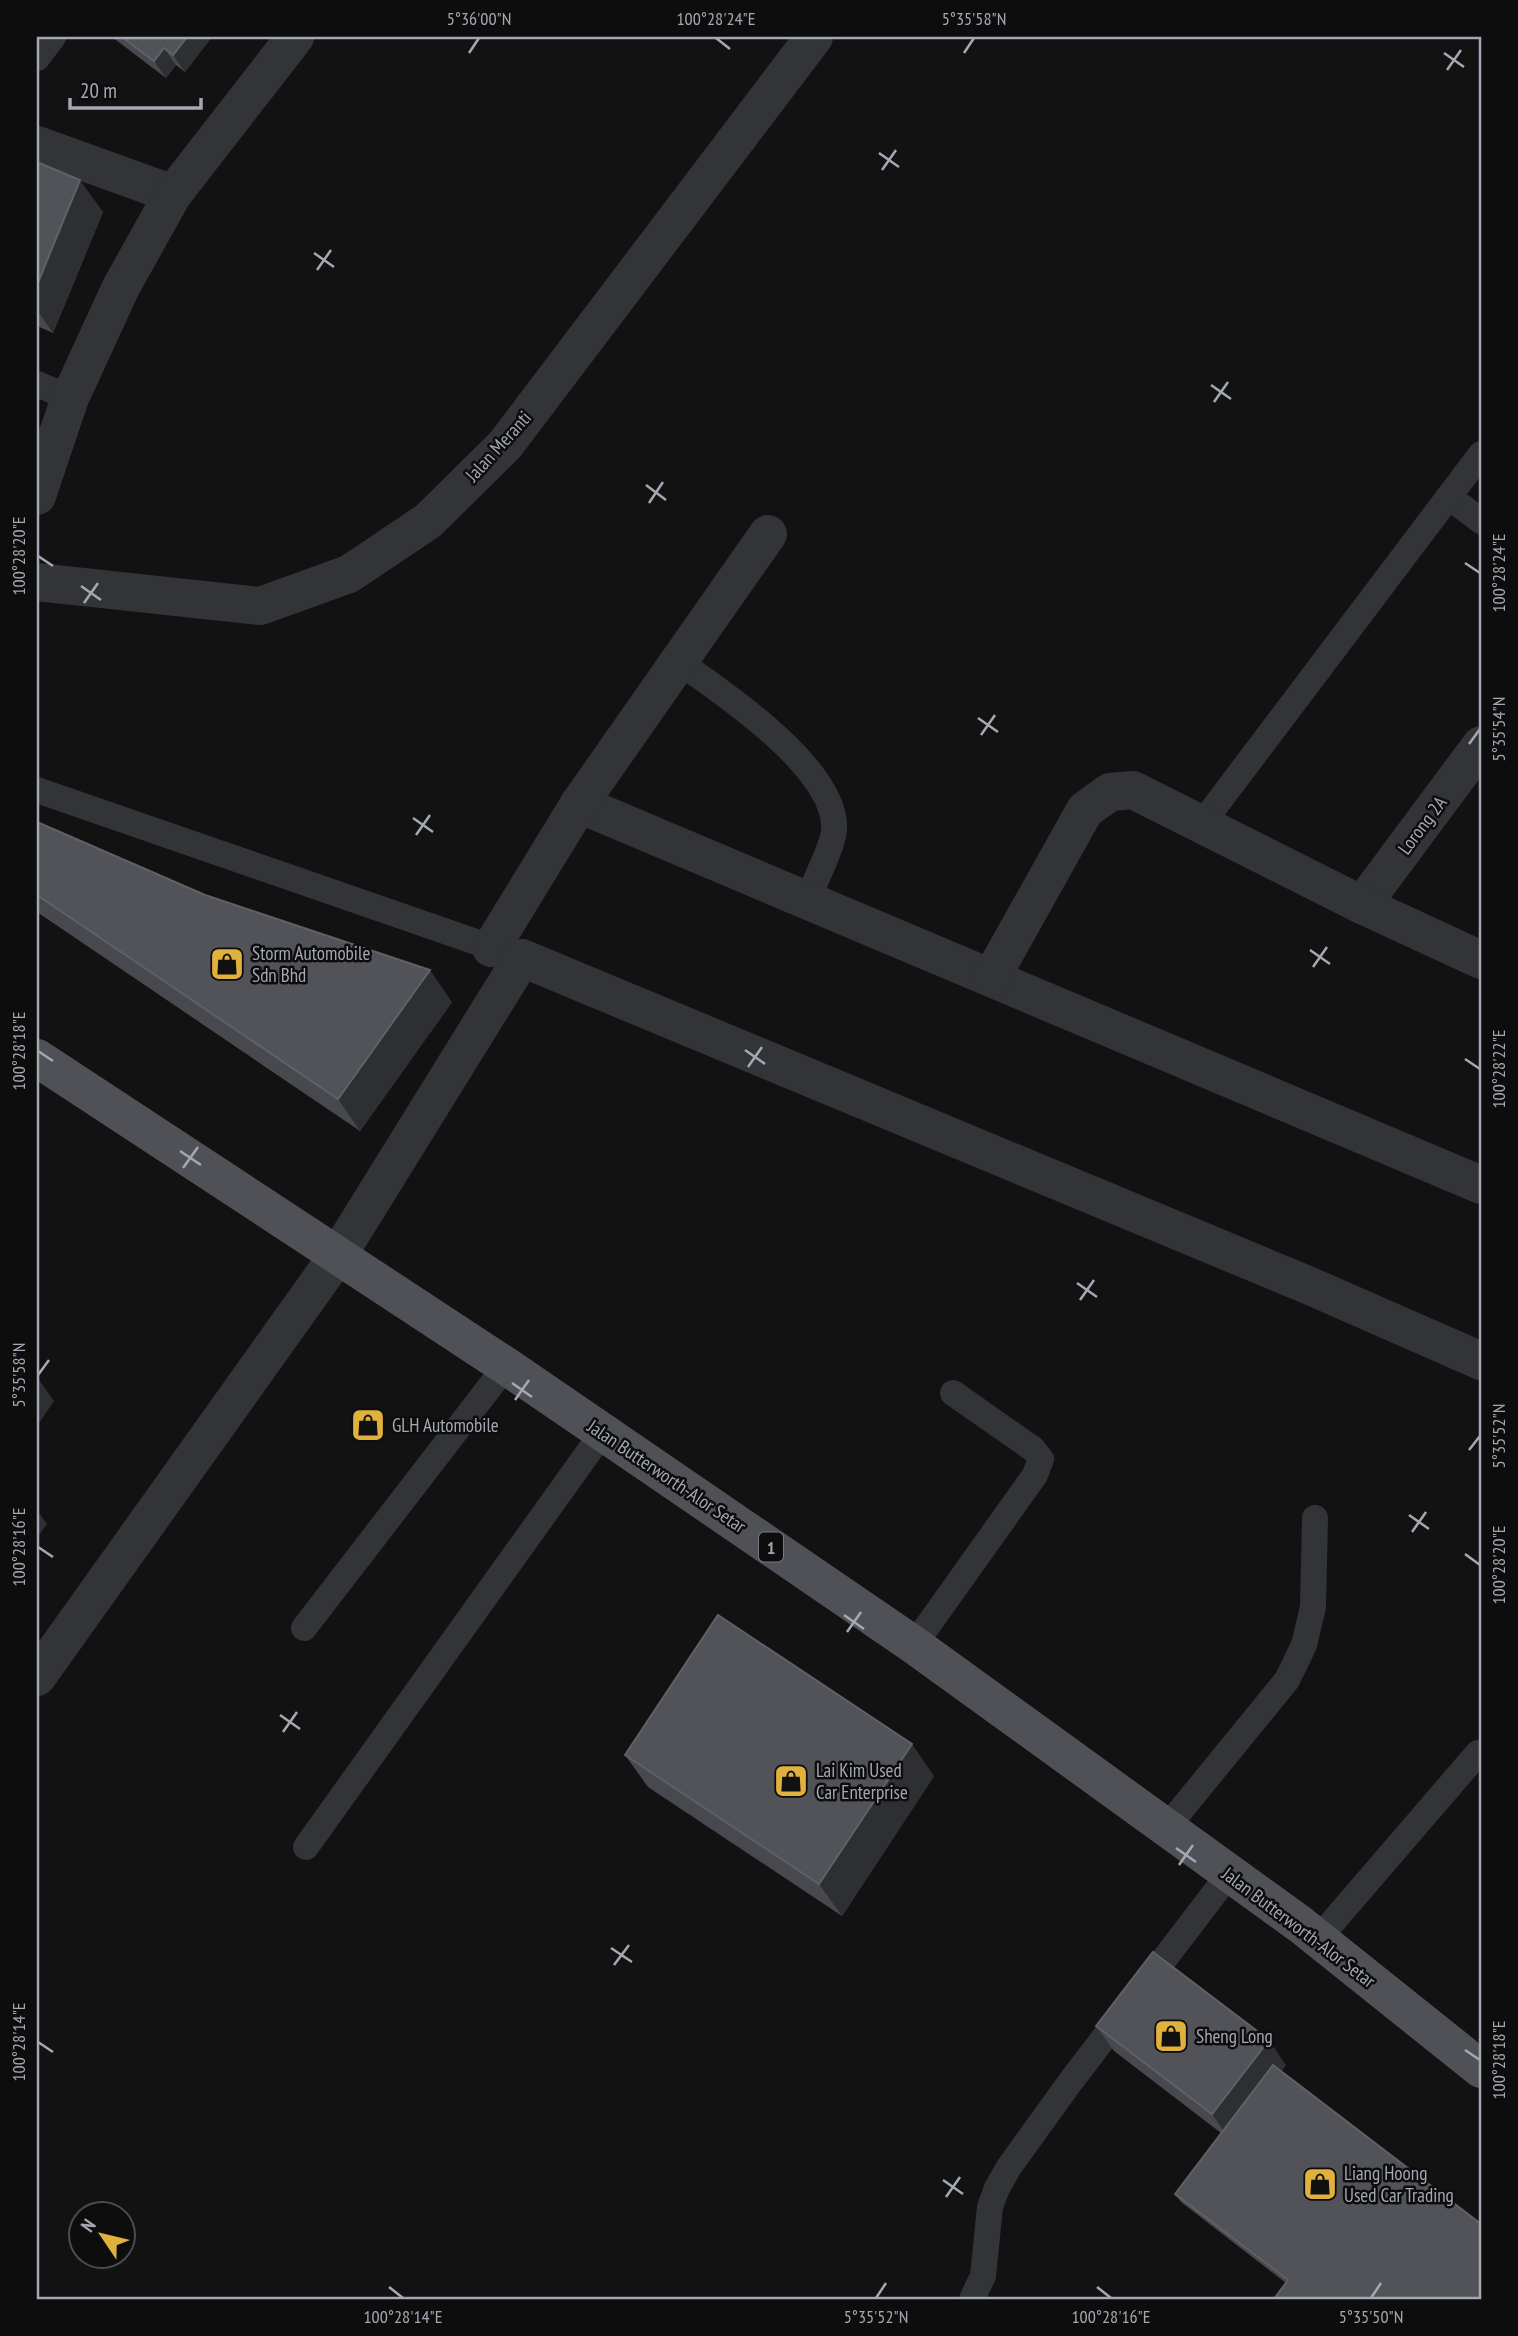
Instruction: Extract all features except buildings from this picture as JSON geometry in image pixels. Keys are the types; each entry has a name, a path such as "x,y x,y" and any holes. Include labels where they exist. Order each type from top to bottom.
{"main road":[{"name":"Jalan Butterworth-Alor Setar","path":"37,1058 506,1366 914,1645 1230,1873 1318,1939 1481,2069"}],"street":[{"path":"37,496 53,391 121,287 173,194 295,37"},
{"name":"Jalan Meranti","path":"37,582 260,606 349,574 428,520 505,445 814,37"},
{"path":"37,145 173,194"},
{"path":"37,1677 338,1255 507,953 579,804 768,534"},
{"name":"Lorong 2A","path":"1362,905 1481,745"},
{"path":"991,978 1085,810 1110,792 1133,790 1362,905 1481,960"},
{"path":"579,804 1481,1185"},
{"path":"507,953 1284,1275 1481,1361"}],"lane":[{"path":"37,58 53,37"},
{"path":"1201,825 1481,454"},
{"path":"1449,497 1481,521"},
{"path":"679,662 721,691 772,734 813,775 829,801 834,831 807,900"},
{"path":"37,790 507,953"},
{"path":"304,1628 506,1366"},
{"path":"914,1645 1035,1475 1041,1459 1033,1449 953,1393"},
{"path":"306,1847 603,1432"},
{"path":"1167,1828 1287,1680 1304,1645 1312,1607 1315,1518"},
{"path":"1318,1939 1478,1753"},
{"path":"972,2299 983,2276 990,2207 1009,2167 1071,2081 1230,1873"}],"place":[{"name":"Storm Automobile Sdn Bhd","path":"227,964"},
{"name":"GLH Automobile","path":"368,1425"},
{"name":"Lai Kim Used Car Enterprise","path":"791,1781"},
{"name":"Sheng Long","path":"1171,2036"},
{"name":"Liang Hoong Used Car Trading","path":"1320,2184"}]}
